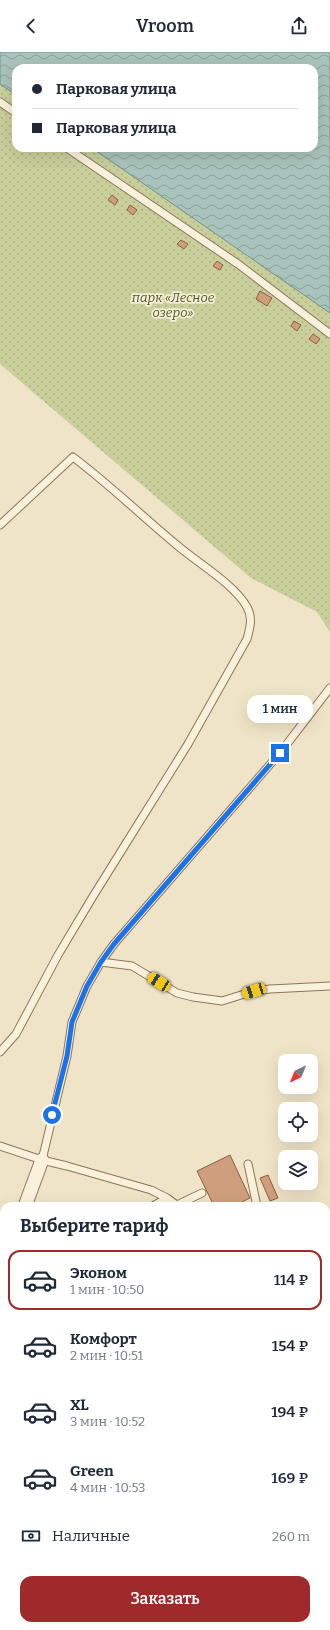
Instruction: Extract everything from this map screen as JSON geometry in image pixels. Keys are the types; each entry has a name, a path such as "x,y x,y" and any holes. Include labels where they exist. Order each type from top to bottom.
{"street":[{"path":"26,1202 42,1160"}],"lane":[{"path":"0,102 12,110"},
{"path":"73,152 238,264 330,334"},
{"path":"0,525 73,457 98,476 179,547 231,588 247,607 251,622 247,639 188,744 58,954 16,1034 0,1052"},
{"path":"42,1160 67,1056 72,1022 87,986 101,962 114,944 280,753 330,688"},
{"path":"101,962 132,966 176,993 222,1001 254,991 330,986"},
{"path":"0,1146 42,1160 151,1190 172,1202"},
{"path":"248,1164 256,1202"},
{"path":"185,1202 202,1193"},
{"path":"160,1202 167,1198"}],"green space":[{"name":"парк «Лесное озеро»","path":"0,52 330,52 330,632 317,612 251,578 0,364"}],"water":[{"path":"0,52 330,52 330,313 98,152 318,152 318,64 12,64 12,92 0,84"}],"building":[{"path":"112,195 118,200 115,205 108,200"},
{"path":"130,205 137,210 133,215 127,210"},
{"path":"181,240 188,244 184,249 177,244"},
{"path":"217,261 223,265 220,270 213,266"},
{"path":"260,291 272,298 267,306 256,299"},
{"path":"294,321 301,325 297,331 291,326"},
{"path":"313,334 320,339 316,344 309,339"},
{"path":"230,1155 250,1198 242,1202 212,1202 197,1171"},
{"path":"268,1175 278,1198 270,1201 260,1178"}],"route":[{"path":"52,1115 67,1056 72,1022 87,986 101,962 114,944 226,817 280,753"}]}
